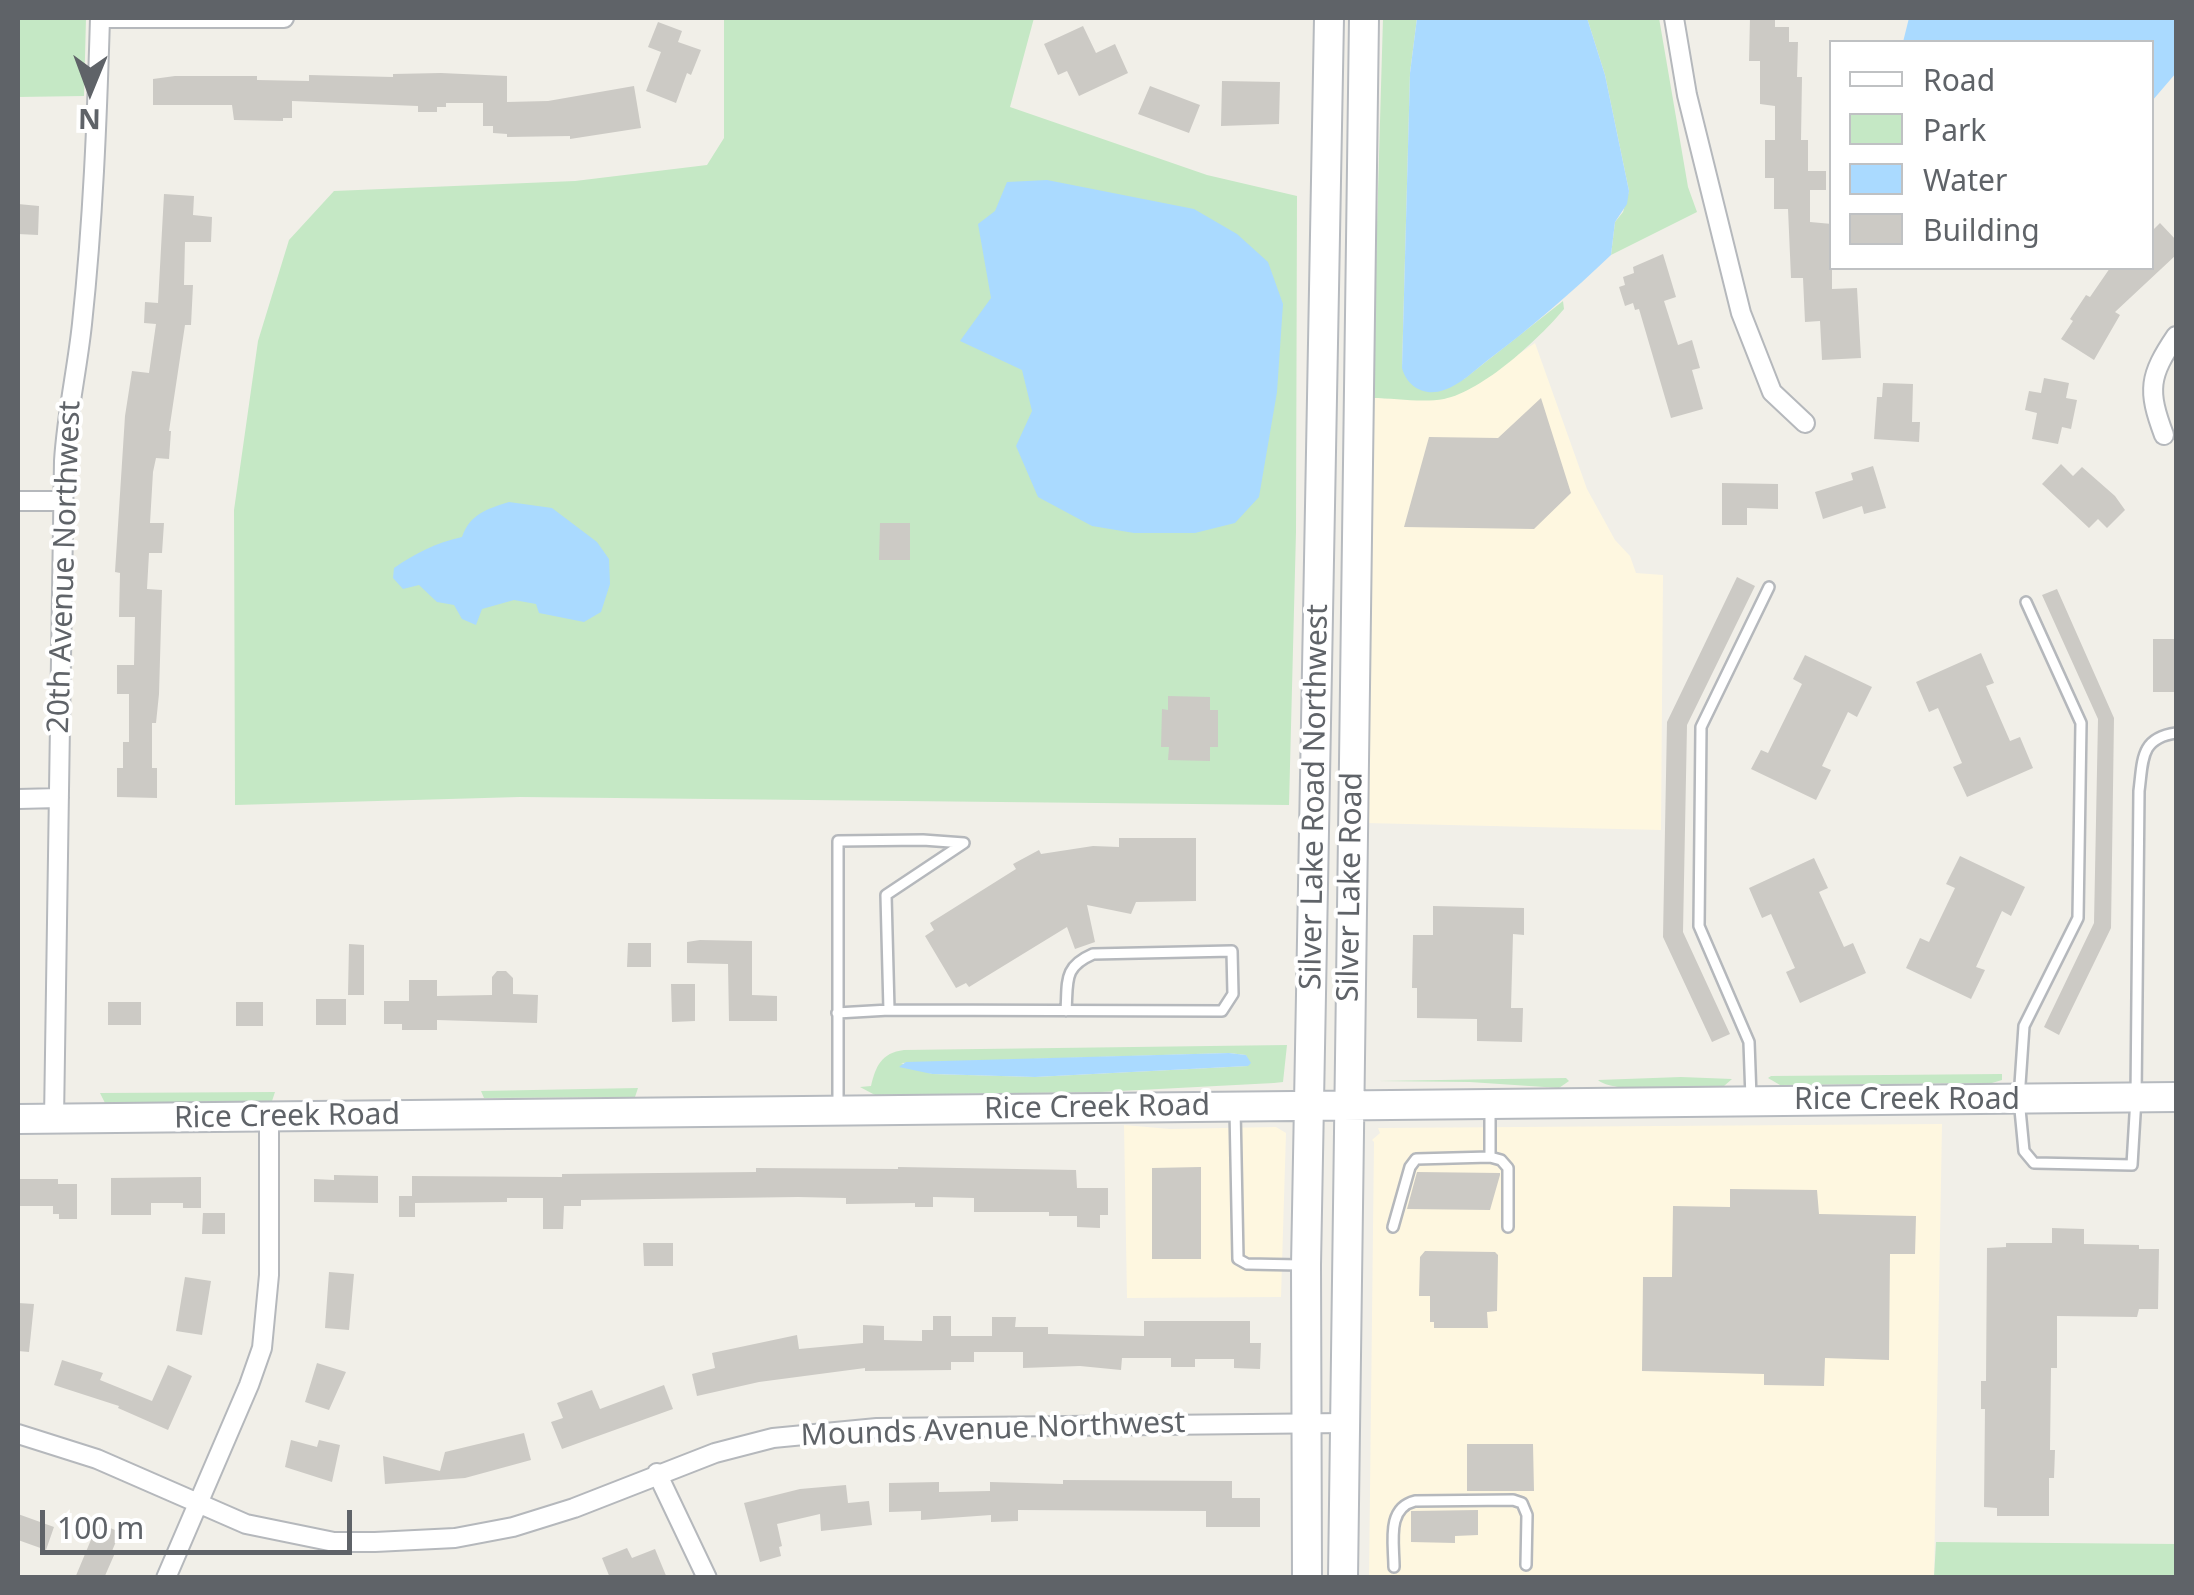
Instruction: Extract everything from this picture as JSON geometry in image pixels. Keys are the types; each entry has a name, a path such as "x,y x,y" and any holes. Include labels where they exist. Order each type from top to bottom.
{"main road":[{"name":"Silver Lake Road Northwest","path":"1307,1578 1308,1105 1328,18"},
{"name":"Silver Lake Road","path":"1343,1578 1364,18"},
{"name":"Rice Creek Road","path":"18,1119 2176,1097"}],"street":[{"path":"100,18 284,18"},
{"name":"20th Avenue Northwest","path":"54,1119 62,501 67,409 82,328 94,187 100,18"},
{"path":"1674,18 1687,95 1746,327 1772,392 1806,423"},
{"path":"2164,435 2152,404 2152,378 2176,336"},
{"path":"18,501 62,501"},
{"path":"18,799 59,798"},
{"path":"166,1578 262,1348 269,1275 269,1117"},
{"name":"Mounds Avenue Northwest","path":"18,1434 98,1459 246,1524 334,1542 455,1538 513,1527 574,1508 715,1453 773,1438 877,1428 1345,1423"},
{"path":"657,1474 706,1578"}],"lane":[{"path":"1751,1101 1749,1042 1699,926 1701,727 1769,587"},
{"path":"2026,602 2081,723 2078,918 2024,1026 2019,1099 2024,1150 2034,1162 2132,1165 2139,791 2144,755 2150,744 2160,735 2176,733"},
{"path":"838,1111 838,841 964,843 886,895 889,1010"},
{"path":"837,1012 1222,1011 1233,994 1232,951 1093,954 1078,960 1068,972 1066,1011"},
{"path":"1490,1102 1490,1156"},
{"path":"1235,1107 1238,1259 1246,1264 1306,1265"},
{"path":"1393,1227 1410,1167 1416,1160 1490,1156 1508,1168 1508,1227"},
{"path":"1394,1567 1396,1514 1410,1502 1435,1501 1522,1503 1527,1515 1526,1565"}],"shaded area":[{"path":"1535,343 1587,489 1615,540 1630,556 1636,573 1663,575 1661,830 1365,823 1372,398 1443,399 1465,391"},
{"path":"1942,1124 1934,1577 1369,1578 1372,1140 1380,1133 1378,1128"},
{"path":"1124,1125 1170,1129 1276,1127 1286,1133 1281,1297 1127,1298"}],"green space":[{"path":"18,18 86,18 84,96 18,97"},
{"path":"724,18 1034,18 1010,107 1207,175 1297,196 1296,532 1289,805 520,797 235,805 234,510 258,341 289,240 334,191 575,181 707,165 724,138"},
{"path":"1383,18 1417,18 1410,73 1402,368 1464,379 1563,301 1564,309 1509,362 1476,386 1444,399 1372,398"},
{"path":"1587,18 1659,18 1688,187 1697,212 1611,255 1615,222 1623,212 1629,191 1605,75"},
{"path":"1287,1045 1283,1082 1274,1083 1101,1092 875,1095 860,1087 871,1086 885,1057 904,1050","holes":["1246,1055 1248,1066 1035,1077 932,1074 901,1063"]},
{"path":"2002,1074 2002,1080 1992,1083 1780,1085 1768,1078 1771,1076"},
{"path":"1732,1079 1724,1086 1657,1089 1607,1085 1598,1080"},
{"path":"1378,1081 1569,1081 1559,1088"},
{"path":"638,1088 635,1097 484,1098 481,1091"},
{"path":"275,1092 272,1101 105,1103 100,1093"},
{"path":"1936,1542 2176,1544 2176,1577 1934,1577"}],"water":[{"path":"1417,18 1587,18 1605,75 1629,191 1627,204 1615,222 1611,255 1467,377 1437,392 1412,385 1402,368 1410,73"},
{"path":"1909,18 2176,18 2176,73 2154,99 2154,40 1904,40"},
{"path":"1047,180 1194,209 1237,234 1268,262 1283,304 1277,392 1259,497 1235,523 1195,533 1134,533 1092,526 1038,497 1016,446 1032,411 1022,370 960,341 991,298 978,224 995,211 1007,182"},
{"path":"509,502 552,508 597,542 609,559 610,584 601,612 584,622 539,613 536,604 514,600 482,609 476,625 462,619 454,605 437,602 419,585 403,589 393,578 394,568 434,545 462,537 475,518"},
{"path":"1246,1055 1251,1063 1035,1077 932,1074 899,1067 906,1062"}],"building":[{"path":"1750,18 1775,18 1775,27 1789,27 1789,42 1798,42 1801,140 1808,140 1808,171 1826,171 1826,190 1810,190 1810,222 1829,224 1832,289 1857,288 1861,358 1822,360 1820,321 1805,322 1803,278 1791,278 1788,209 1774,209 1774,178 1765,178 1765,140 1775,140 1775,106 1760,104 1760,61 1749,61"},
{"path":"658,22 682,31 678,42 701,50 676,103 646,91 661,52 648,47"},
{"path":"1083,26 1096,53 1115,44 1128,73 1079,96 1067,71 1058,75 1044,44"},
{"path":"441,73 507,76 507,102 548,101 634,86 641,128 570,139 507,137 493,133 493,126 483,126 483,103 446,103 446,107 437,107 437,112 418,112 418,106 292,101 292,118 283,121 234,120 232,105 153,105 153,79 175,76 257,76 257,80 309,81 309,75 393,77"},
{"path":"1222,81 1280,82 1279,124 1221,126"},
{"path":"1150,86 1200,105 1189,133 1138,114"},
{"path":"164,194 194,196 193,215 212,217 211,242 185,242 184,285 193,285 191,325 185,325 169,431 169,459 156,458 153,472 150,523 164,523 162,553 149,553 147,589 162,590 159,694 156,723 152,723 157,798 117,797 117,768 123,768 123,742 129,742 129,694 117,694 117,665 134,665 135,617 119,617 120,573 115,572 125,416 132,371 149,373 156,324 144,323 145,302 158,303"},
{"path":"18,204 39,206 38,235 18,234"},
{"path":"2160,223 2176,240 2176,255 2115,312 2120,315 2094,360 2061,339 2073,321 2070,319 2109,270 2154,270 2154,229"},
{"path":"1663,254 1676,297 1664,301 1678,345 1692,340 1700,368 1692,370 1703,409 1671,418 1639,309 1635,310 1633,303 1625,306 1619,287 1625,285 1623,277 1634,273 1633,267"},
{"path":"2044,378 2069,383 2066,398 2077,400 2071,429 2062,427 2058,444 2032,439 2037,413 2025,410 2029,391 2041,393"},
{"path":"1883,383 1913,384 1912,422 1920,422 1919,442 1874,439 1877,397 1882,397"},
{"path":"1541,398 1571,493 1534,529 1404,527 1429,437 1498,438"},
{"path":"2061,464 2073,476 2082,467 2115,496 2125,510 2107,528 2098,519 2089,528 2042,484"},
{"path":"1873,466 1886,508 1864,514 1862,506 1823,519 1815,492 1853,480 1851,473"},
{"path":"1722,483 1778,484 1778,509 1747,508 1747,525 1722,525"},
{"path":"880,523 910,523 910,560 879,560"},
{"path":"1737,577 1755,586 1687,725 1683,932 1730,1034 1712,1042 1663,937 1667,722"},
{"path":"2057,589 2114,718 2111,928 2059,1035 2044,1027 2094,923 2098,719 2042,595"},
{"path":"2153,639 2176,639 2175,692 2153,692"},
{"path":"1981,653 1994,683 1986,686 2010,741 2020,737 2033,768 1967,797 1953,767 1962,763 1938,708 1929,712 1916,682"},
{"path":"1805,655 1872,687 1857,717 1848,712 1822,766 1831,770 1816,800 1751,769 1761,750 1768,753 1802,684 1793,679"},
{"path":"1168,696 1210,697 1210,710 1218,710 1218,747 1210,747 1210,761 1168,760 1169,747 1161,747 1162,709 1168,710"},
{"path":"1119,838 1196,838 1196,901 1136,902 1131,914 1087,905 1095,942 1075,949 1067,927 969,987 966,983 956,988 925,936 934,930 930,923 1039,850 1041,854 1093,846 1119,847"},
{"path":"1960,856 2025,887 2011,916 2002,911 1976,967 1985,970 1971,999 1906,968 1920,938 1929,942 1955,888 1946,884"},
{"path":"1814,858 1828,888 1819,892 1844,947 1853,943 1866,973 1800,1003 1786,972 1795,968 1771,914 1762,918 1749,888"},
{"path":"1433,906 1524,908 1524,935 1513,934 1511,1008 1523,1008 1522,1042 1477,1041 1477,1019 1417,1018 1417,988 1412,988 1413,935 1433,935"},
{"path":"752,941 752,995 777,996 777,1021 729,1021 728,964 687,963 687,942"},
{"path":"628,943 651,943 651,967 627,967"},
{"path":"349,944 364,945 364,995 348,995"},
{"path":"497,971 506,971 513,978 513,994 538,995 537,1023 437,1020 437,1030 402,1030 402,1024 384,1024 384,1001 409,1001 409,980 437,980 437,996 492,995 492,977"},
{"path":"671,984 695,984 695,1021 672,1022"},
{"path":"316,999 346,999 346,1025 316,1025"},
{"path":"108,1002 141,1002 141,1025 108,1025"},
{"path":"236,1002 263,1002 263,1026 236,1026"},
{"path":"1201,1167 1201,1259 1152,1259 1152,1168"},
{"path":"756,1168 1076,1170 1077,1188 1108,1188 1108,1215 1100,1215 1100,1228 1077,1227 1077,1216 974,1212 974,1198 933,1197 933,1207 915,1207 915,1203 846,1204 846,1198 798,1197 581,1200 581,1206 564,1206 563,1229 543,1229 543,1198 415,1203 415,1217 399,1217 399,1196 412,1196 412,1176 562,1177 756,1172"},
{"path":"1417,1172 1500,1175 1490,1210 1407,1209"},
{"path":"334,1175 378,1176 378,1203 314,1202 314,1179 334,1180"},
{"path":"201,1177 201,1208 183,1208 183,1203 151,1203 151,1215 111,1215 111,1178"},
{"path":"18,1179 58,1179 58,1184 77,1184 77,1219 59,1219 59,1214 53,1214 53,1206 18,1206"},
{"path":"1730,1189 1817,1190 1819,1214 1916,1216 1915,1254 1890,1254 1889,1360 1825,1358 1824,1386 1764,1385 1764,1374 1642,1371 1643,1277 1672,1277 1673,1206 1730,1207"},
{"path":"203,1213 225,1213 225,1234 202,1234"},
{"path":"2052,1228 2084,1229 2084,1244 2159,1249 2158,1309 2139,1309 2137,1317 2057,1316 2057,1368 2051,1368 2050,1450 2055,1450 2054,1478 2049,1478 2049,1516 1997,1516 1997,1508 1984,1507 1985,1409 1981,1409 1981,1381 1986,1381 1987,1248 2006,1247 2006,1243 2052,1243"},
{"path":"643,1243 673,1243 673,1266 644,1266"},
{"path":"1425,1251 1498,1255 1497,1311 1487,1312 1488,1328 1434,1328 1434,1322 1430,1322 1430,1296 1419,1296 1420,1257"},
{"path":"329,1272 354,1274 349,1330 325,1328"},
{"path":"185,1277 211,1281 202,1335 176,1331"},
{"path":"18,1303 34,1304 29,1352 18,1351"},
{"path":"933,1316 951,1316 951,1336 992,1336 992,1317 1016,1317 1015,1327 1048,1327 1048,1334 1144,1336 1144,1321 1250,1321 1250,1343 1261,1343 1260,1369 1234,1368 1234,1359 1195,1359 1195,1367 1171,1367 1171,1358 1122,1358 1121,1370 1080,1366 1023,1368 1023,1352 974,1352 974,1362 951,1362 951,1370 865,1368 759,1382 697,1396 692,1374 715,1368 712,1353 797,1335 799,1349 863,1343 863,1325 884,1326 884,1340 922,1341 922,1330 933,1330"},
{"path":"62,1360 103,1373 100,1380 152,1401 168,1365 192,1376 168,1430 119,1406 54,1385"},
{"path":"317,1363 346,1372 329,1410 305,1402"},
{"path":"664,1385 673,1409 562,1449 551,1422 563,1418 557,1403 592,1390 600,1409"},
{"path":"524,1433 531,1460 465,1478 385,1484 383,1456 440,1471 445,1452"},
{"path":"291,1440 317,1447 319,1440 340,1445 332,1482 285,1467"},
{"path":"1467,1444 1533,1444 1534,1491 1467,1491"},
{"path":"1063,1480 1232,1481 1232,1498 1260,1498 1260,1527 1206,1527 1206,1511 1018,1510 1018,1521 991,1522 991,1515 921,1520 921,1511 889,1512 889,1483 939,1482 939,1492 990,1491 990,1482 1063,1484"},
{"path":"846,1485 848,1503 869,1501 872,1525 821,1531 820,1514 777,1524 781,1556 760,1562 744,1503 800,1489"},
{"path":"1478,1510 1478,1535 1455,1536 1455,1543 1411,1542 1411,1511"},
{"path":"18,1514 54,1527 46,1550 18,1540"},
{"path":"98,1523 120,1532 112,1551 115,1553 104,1578 75,1578"},
{"path":"627,1548 632,1558 655,1549 667,1578 610,1578 602,1558"}]}
